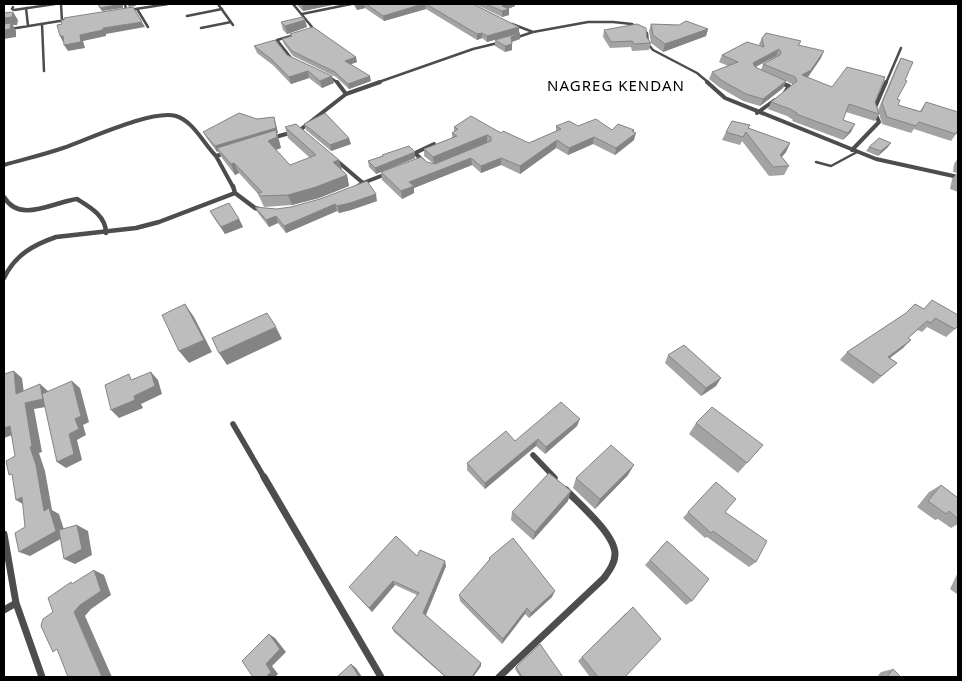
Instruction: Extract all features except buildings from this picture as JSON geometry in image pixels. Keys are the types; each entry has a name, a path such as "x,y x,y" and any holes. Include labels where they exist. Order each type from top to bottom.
{"street":[{"path":"13,7 13,10 55,4"},
{"path":"61,4 62,21"},
{"path":"125,4 126,10"},
{"path":"117,12 166,4"},
{"path":"201,28 232,24 218,4"},
{"path":"293,4 312,29 277,40 296,62"},
{"path":"302,14 350,4"},
{"path":"26,8 28,26"},
{"path":"137,9 148,27"},
{"path":"187,16 222,9"},
{"path":"4,30 72,19"},
{"path":"263,141 300,130 346,94 473,49 533,32 596,22 632,24 647,33 648,44 652,50 697,73 725,98 757,113 896,165 958,177"},
{"path":"509,23 533,32"},
{"path":"42,24 44,71"},
{"path":"852,150 879,122 874,110 901,48"},
{"path":"318,71 335,80 346,94"},
{"path":"771,78 789,86 789,89 783,93"},
{"path":"757,113 777,98"},
{"path":"4,165 135,123 166,115 177,116 216,156 231,180 235,193 255,208 268,211"},
{"path":"300,130 307,136"},
{"path":"429,166 416,152 434,144"},
{"path":"216,156 235,150"},
{"path":"334,159 363,183"},
{"path":"413,163 422,160"},
{"path":"350,190 388,173"},
{"path":"4,278 18,256 37,244 56,238 106,233 159,222 235,193"},
{"path":"4,197 11,208 21,210 32,210 77,199 104,220 107,226 106,233"},
{"path":"233,424 381,677"},
{"path":"499,677 604,578 613,564 616,551 610,538 533,455"},
{"path":"4,534 16,603 42,677"},
{"path":"4,610 16,603"}],"lane":[{"path":"816,162 831,166 857,152"}],"district":[{"name":"NAGREG KENDAN","path":"616,86"}]}
